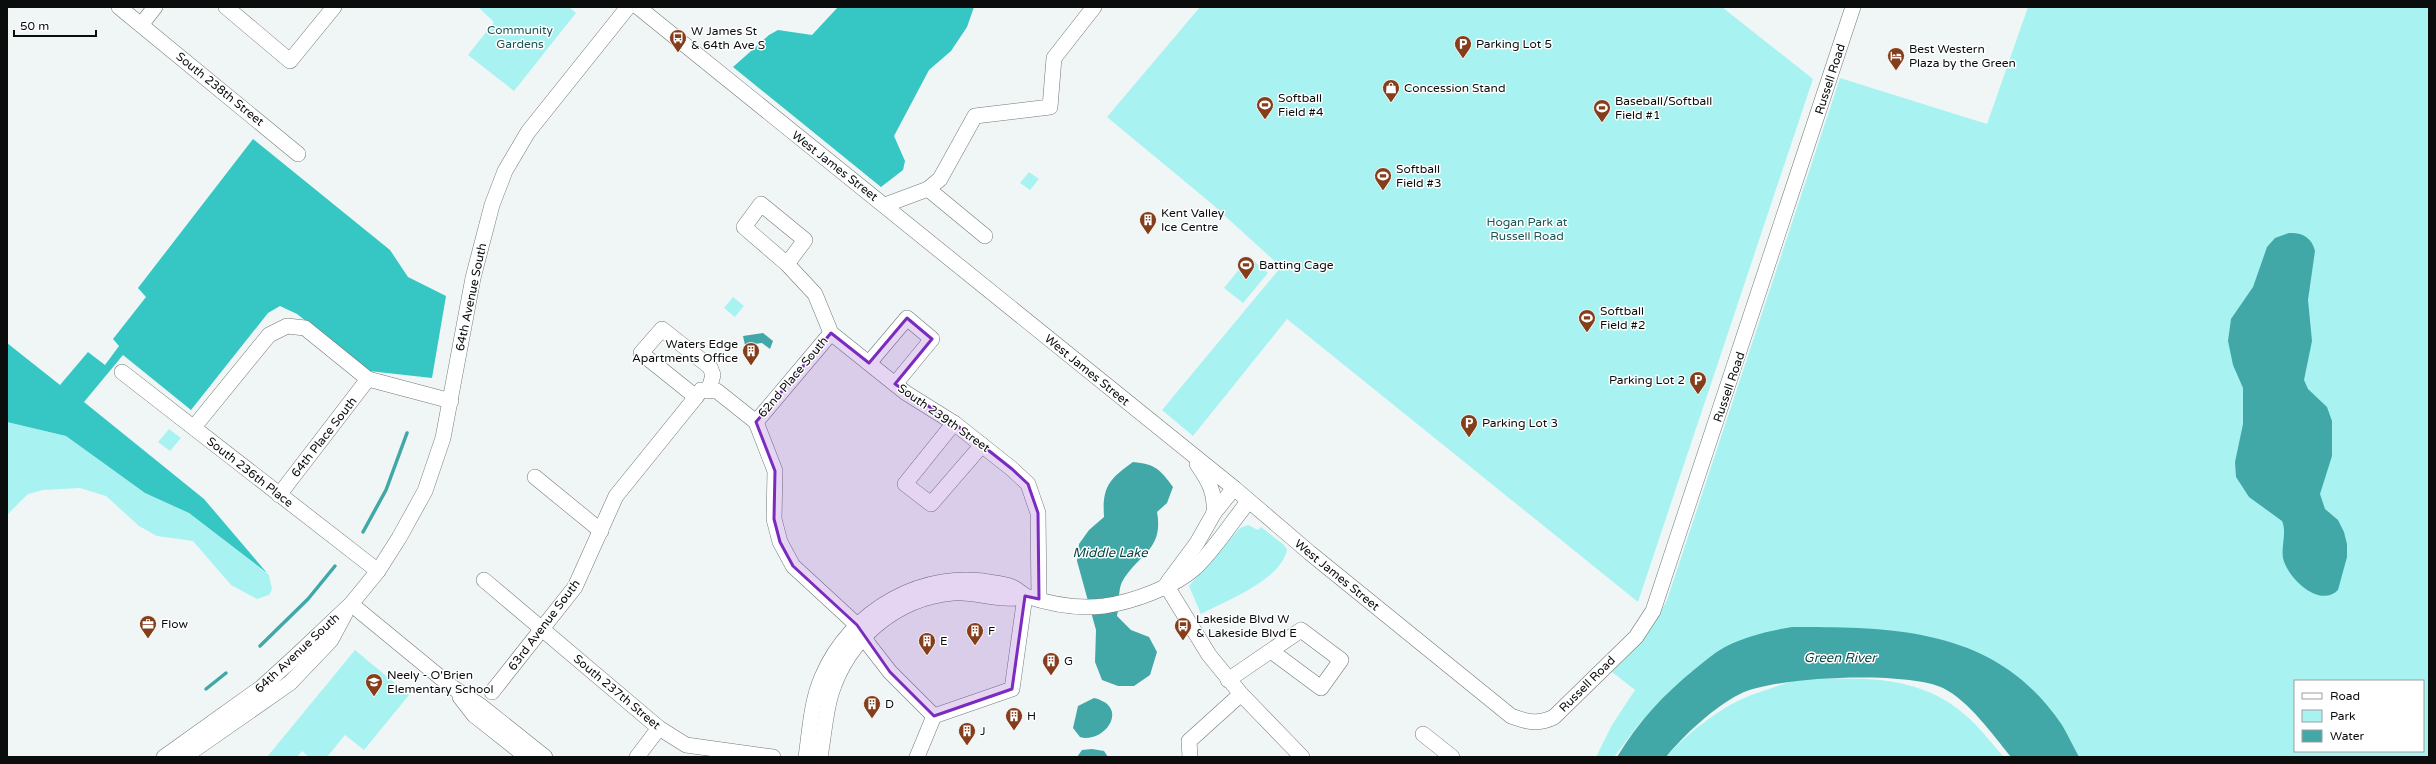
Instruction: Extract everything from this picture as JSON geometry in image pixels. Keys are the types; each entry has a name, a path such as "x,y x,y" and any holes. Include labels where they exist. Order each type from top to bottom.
{"street":[{"name":"South 238th Street","path":"119,7 298,154"},
{"path":"141,25 155,7"},
{"path":"226,7 290,61 334,7"},
{"name":"64th Avenue South","path":"164,757 262,687 350,604 378,571 399,538 425,491 443,438 473,278 492,205 505,171 528,132 628,7"},
{"name":"West James Street","path":"638,7 1234,488 1248,502 1511,716 1527,722 1538,723"},
{"path":"885,205 928,189 940,179 975,116 1050,107 1054,58 1094,7"},
{"name":"Russell Road","path":"1538,723 1554,717 1636,637 1653,611 1758,300 1853,7"},
{"path":"928,189 985,236"},
{"name":"South 239th Street","path":"787,264 815,294 831,333 895,384 954,423 982,444 1028,484 1034,497 1038,513 1032,597 1012,689 934,716"},
{"path":"868,363 906,318 932,339 895,384"},
{"path":"194,427 269,335 287,326 305,328 368,379 451,401"},
{"path":"696,397 641,353 662,329 710,368 713,375 709,389 717,391 756,422 775,471 774,519 780,542 793,566 860,630 890,672 934,716 917,757"},
{"name":"62nd Place South","path":"756,422 831,333"},
{"name":"South 236th Place","path":"122,372 378,571"},
{"name":"64th Place South","path":"279,495 368,379"},
{"name":"63rd Avenue South","path":"492,692 578,582 616,496 701,390 709,389"},
{"path":"954,423 905,484 931,504 982,444"},
{"path":"1189,452 1212,489 1215,500 1214,513"},
{"path":"535,478 600,531"},
{"path":"1166,585 1197,543 1214,513 1234,488"},
{"path":"806,757 812,709 821,678 836,650 860,630 895,611 932,596 972,593 1012,600 1032,597 1086,606 1105,606 1147,595 1195,568 1248,502"},
{"name":"South 237th Street","path":"484,580 659,728 686,745 773,757"},
{"path":"1166,585 1209,655 1228,680 1302,757"},
{"path":"350,604 452,687 481,706 545,757"},
{"name":"64th Avenue South","path":"184,757 290,683 331,640 350,604"},
{"path":"820,757 827,713 836,679 850,654 860,630"},
{"path":"1228,680 1301,630 1341,660 1321,688 1271,651"},
{"path":"452,687 474,715 527,757"},
{"path":"1190,757 1189,741 1241,694"},
{"path":"637,757 659,728"},
{"path":"1423,734 1448,756"}],"highlighted area":[{"path":"907,318 932,339 895,384 954,423 1012,469 1028,484 1038,513 1039,599 1025,596 1012,689 934,716 890,672 857,625 793,566 780,542 774,519 775,471 756,422 831,333 869,363"}],"green space":[{"name":"Community Gardens","path":"478,7 569,7 576,13 514,91 468,55 494,22"},
{"name":"Hogan Park at Russell Road","path":"1200,7 1722,7 1813,79 1638,602 1287,319 1193,436 1162,410 1281,267 1212,204 1107,117"},
{"path":"2028,7 2429,7 2429,757 2075,757 1924,638 1643,719 1614,757 1596,757 1612,725 1635,690 1612,672 1656,620 1667,600 1840,78 1987,124"},
{"path":"1029,172 1039,179 1030,190 1020,183"},
{"name":"Batting Cage","path":"1249,257 1268,273 1243,303 1224,288"},
{"path":"733,297 744,306 735,317 724,308"},
{"path":"7,422 66,436 145,493 189,513 269,575 272,589 269,595 257,599 231,585 193,541 157,536 139,526 106,496 80,488 43,490 28,494 7,515"},
{"path":"169,429 181,438 170,451 158,442"},
{"path":"1248,525 1258,530 1261,527 1284,545 1287,549 1283,560 1275,570 1252,588 1201,614 1189,586 1240,528"},
{"path":"355,650 409,695 364,750 345,735 327,757 309,757 302,751 297,757 267,757"},
{"path":"1798,679 1864,679 1906,684 1926,691 1945,700 1964,714 1980,729 2004,757 1666,757 1691,732 1721,710 1749,696"}],"shaded area":[{"path":"838,7 974,7 967,27 951,51 929,70 894,136 905,161 903,170 881,187 733,67 769,35 778,30 812,35"},
{"path":"253,139 390,250 408,277 446,296 432,378 369,371 297,314 280,306 268,313 191,410 123,355 84,402 204,499 267,573 189,513 145,493 66,436 7,422 7,343 60,385 88,352 105,365 119,346 113,339 146,297 138,288"}],"water":[{"path":"2289,233 2298,233 2305,236 2314,246 2315,251 2308,300 2312,341 2304,380 2308,389 2327,407 2332,421 2332,456 2320,494 2325,509 2338,520 2344,532 2347,544 2347,557 2338,590 2330,595 2322,596 2305,588 2291,574 2283,558 2284,530 2282,521 2249,497 2236,477 2235,462 2243,424 2243,388 2233,365 2228,341 2231,319 2253,287 2267,247 2275,238"},
{"path":"763,333 773,341 770,349 762,343 745,345 743,336"},
{"name":"Middle Lake","path":"1133,462 1147,464 1156,468 1173,487 1167,503 1157,512 1157,535 1153,544 1122,582 1117,616 1131,630 1149,637 1157,652 1150,675 1134,686 1118,686 1102,680 1095,662 1096,630 1077,561 1079,544 1089,530 1104,517 1104,498 1109,485 1118,474"},
{"name":"Green River","path":"1792,627 1831,627 1906,632 1942,640 1975,651 2007,669 2036,693 2062,725 2079,757 2011,757 1971,710 1962,701 1943,688 1901,679 1842,678 1782,683 1758,688 1740,694 1720,706 1690,731 1666,757 1617,757 1652,709 1713,654 1733,643 1749,637"},
{"path":"1094,698 1105,703 1111,709 1112,716 1110,724 1098,735 1089,738 1080,737 1073,728 1078,706"},
{"path":"1092,749 1104,751 1108,757 1077,757 1082,750"}],"waterway":[{"path":"363,532 386,490 407,433"},
{"path":"260,646 308,599 335,566"},
{"path":"206,689 226,673"}],"place":[{"name":"W James St & 64th Ave S","path":"678,53"},
{"name":"Parking Lot 5","path":"1463,59"},
{"name":"Best Western Plaza by the Green","path":"1896,71"},
{"name":"Concession Stand","path":"1391,103"},
{"name":"Softball Field #4","path":"1265,120"},
{"name":"Baseball/Softball Field #1","path":"1602,123"},
{"name":"Softball Field #3","path":"1383,191"},
{"name":"Kent Valley Ice Centre","path":"1148,235"},
{"name":"Batting Cage","path":"1246,280"},
{"name":"Softball Field #2","path":"1587,333"},
{"name":"Waters Edge Apartments Office","path":"751,366"},
{"name":"Parking Lot 2","path":"1698,395"},
{"name":"Parking Lot 3","path":"1469,438"},
{"name":"Flow","path":"148,639"},
{"name":"Lakeside Blvd W & Lakeside Blvd E","path":"1183,641"},
{"name":"F","path":"975,646"},
{"name":"E","path":"927,656"},
{"name":"G","path":"1051,676"},
{"name":"Neely - O'Brien Elementary School","path":"374,697"},
{"name":"D","path":"872,719"},
{"name":"H","path":"1014,731"},
{"name":"J","path":"967,746"}]}
